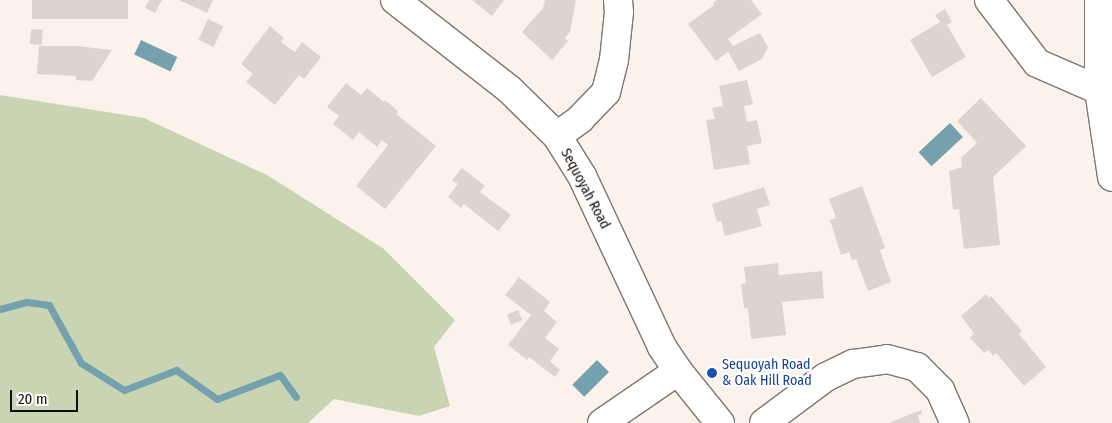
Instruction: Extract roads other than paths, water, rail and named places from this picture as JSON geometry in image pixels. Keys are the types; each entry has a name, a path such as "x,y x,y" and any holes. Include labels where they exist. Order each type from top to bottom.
{"street":[{"name":"Sequoyah Road","path":"395,0 509,89 557,136 582,176 662,347 678,371 720,423"},
{"path":"557,136 580,118 606,92 614,60 619,12 618,0"},
{"path":"990,0 1037,63 1099,90"},
{"path":"1099,0 1099,90 1112,177"},
{"path":"764,423 826,377 853,364 886,359 917,367 940,390 955,423"},
{"path":"602,423 678,371"}],"water":[{"path":"141,40 177,57 170,71 134,55"},
{"path":"950,123 963,137 932,166 919,152"},
{"path":"597,360 609,372 584,397 572,385"}],"waterway":[{"path":"0,309 27,302 49,305 81,363 124,390 176,370 217,399 280,375 296,397"}],"place":[{"name":"Sequoyah Road & Oak Hill Road","path":"712,373"}]}
